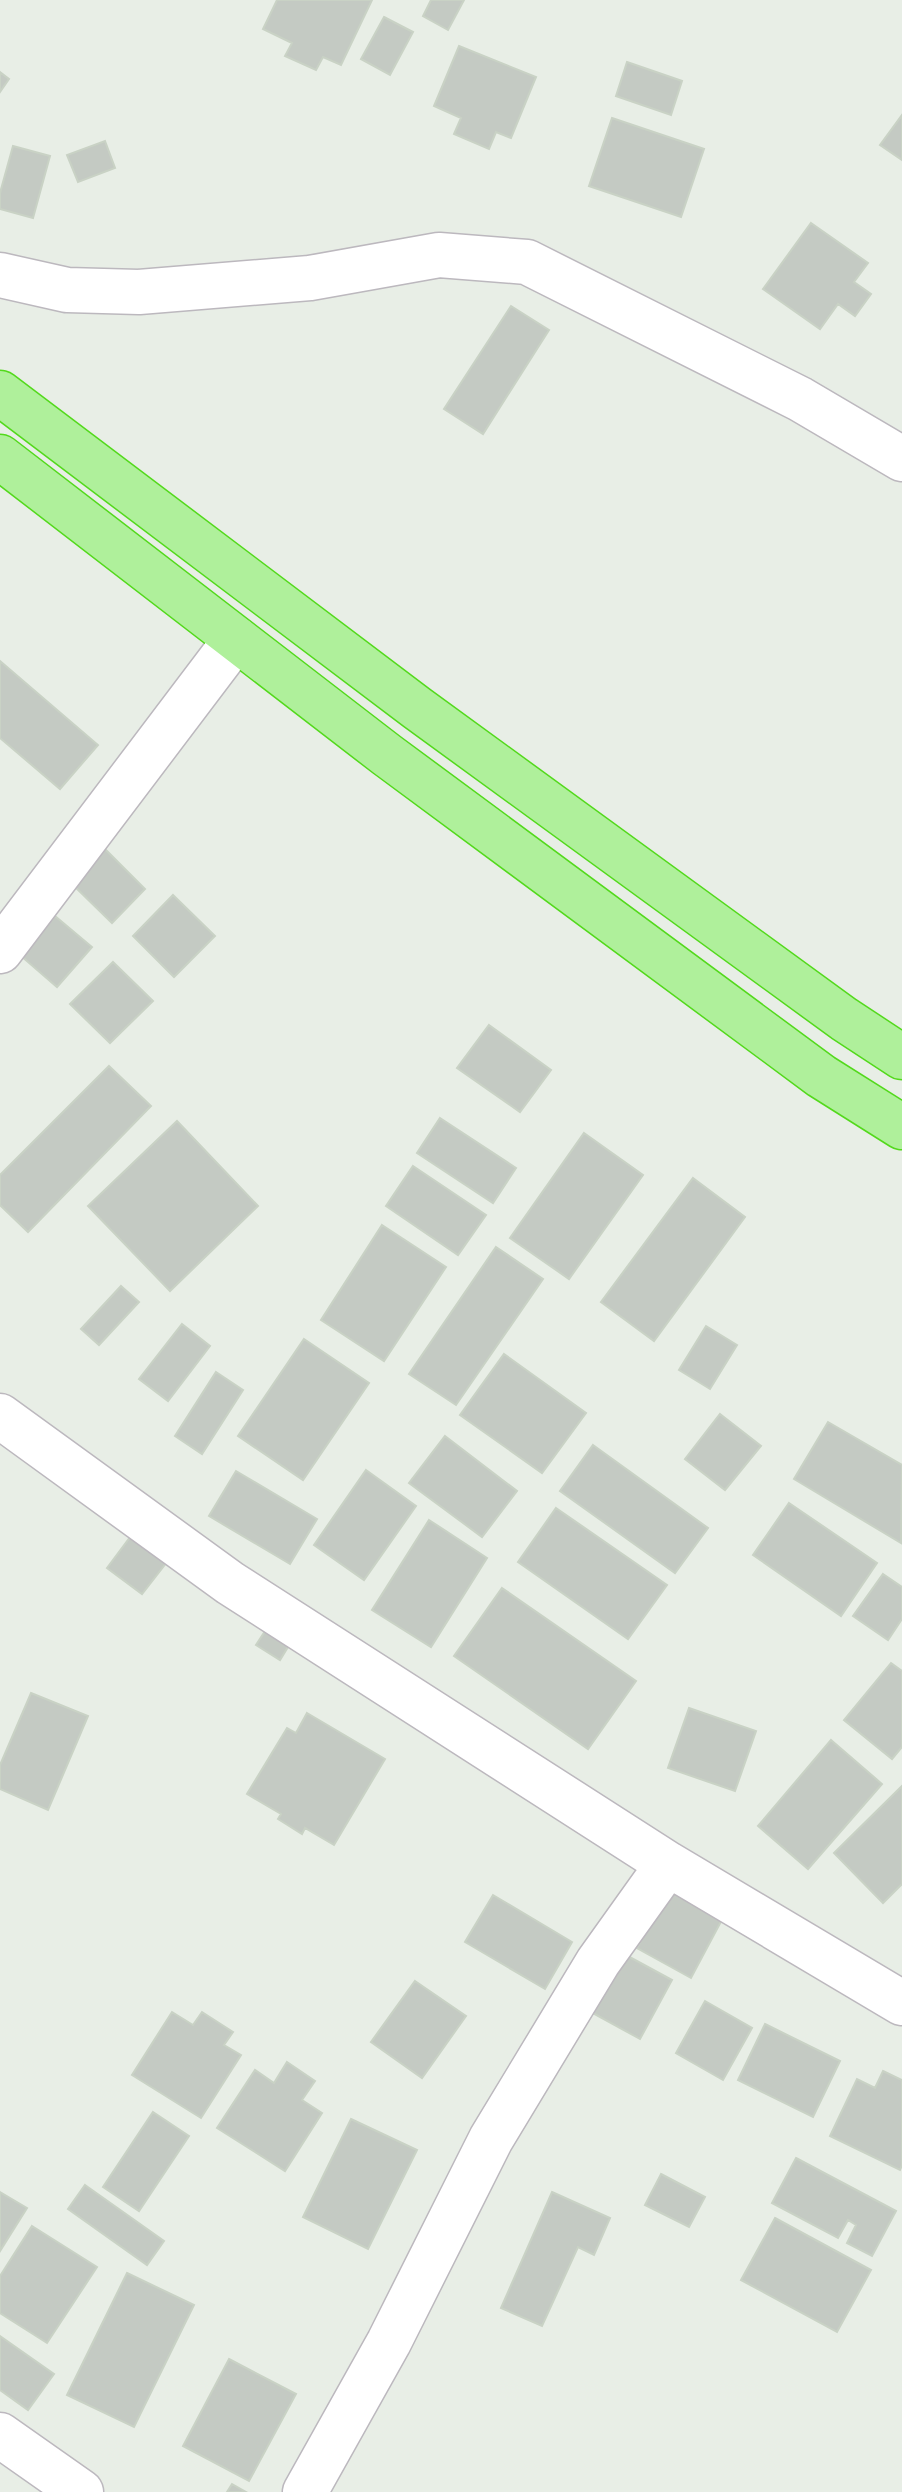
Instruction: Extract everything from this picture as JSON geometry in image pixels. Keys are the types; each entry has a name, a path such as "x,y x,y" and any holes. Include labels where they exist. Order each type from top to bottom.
{"highway":[{"path":"0,393 417,708 844,1019 902,1057"},
{"path":"0,457 387,755 821,1076 902,1127"}],"street":[{"path":"0,275 67,290 139,292 310,278 439,255 527,262 896,445"},
{"path":"0,951 236,639"},
{"path":"0,1416 230,1583 668,1864 902,2003"},
{"path":"305,2492 389,2342 491,2139 598,1962 668,1864"},
{"path":"0,2435 81,2492"}],"building":[{"path":"277,0 372,0 341,65 323,57 316,70 285,56 292,43 263,29"},
{"path":"431,0 464,0 448,30 423,16"},
{"path":"384,17 413,32 390,75 361,59"},
{"path":"459,46 536,77 511,138 496,132 489,149 454,134 461,118 434,106"},
{"path":"627,62 682,81 671,115 616,96"},
{"path":"0,72 9,79 0,92"},
{"path":"902,115 902,160 880,145"},
{"path":"612,118 704,149 681,217 589,186"},
{"path":"105,141 115,168 78,182 67,155"},
{"path":"13,146 50,156 33,218 0,209 0,193"},
{"path":"811,223 868,263 854,282 871,294 855,316 838,304 820,329 763,289"},
{"path":"511,306 549,330 483,434 444,409"},
{"path":"0,661 98,745 60,789 0,738"},
{"path":"105,849 145,889 112,923 71,883"},
{"path":"173,895 215,936 174,977 133,936"},
{"path":"55,916 92,947 57,987 21,956"},
{"path":"113,962 153,1001 110,1043 70,1004"},
{"path":"489,1025 551,1070 520,1112 457,1068"},
{"path":"109,1066 151,1106 28,1232 0,1205 0,1175"},
{"path":"440,1118 516,1168 493,1203 417,1153"},
{"path":"177,1121 258,1206 170,1291 88,1206"},
{"path":"584,1133 643,1175 569,1279 510,1238"},
{"path":"413,1166 486,1215 458,1255 386,1206"},
{"path":"693,1178 745,1217 654,1341 601,1302"},
{"path":"382,1225 446,1267 384,1361 321,1320"},
{"path":"496,1247 543,1279 456,1405 409,1374"},
{"path":"121,1286 139,1302 99,1345 81,1329"},
{"path":"182,1324 210,1346 168,1401 139,1379"},
{"path":"706,1326 737,1345 710,1389 679,1370"},
{"path":"304,1339 369,1383 303,1480 238,1436"},
{"path":"504,1354 586,1413 542,1473 460,1415"},
{"path":"216,1372 243,1390 202,1454 175,1436"},
{"path":"720,1414 761,1446 725,1490 685,1459"},
{"path":"828,1422 902,1465 901,1543 794,1479"},
{"path":"445,1436 517,1491 482,1537 409,1483"},
{"path":"593,1445 708,1528 675,1573 560,1491"},
{"path":"366,1470 416,1506 364,1580 314,1545"},
{"path":"236,1471 317,1519 290,1564 209,1516"},
{"path":"789,1503 877,1563 841,1616 753,1555"},
{"path":"556,1508 667,1585 628,1639 518,1562"},
{"path":"429,1520 487,1558 431,1647 372,1610"},
{"path":"131,1536 167,1562 142,1594 107,1568"},
{"path":"883,1574 902,1587 902,1619 888,1640 853,1616"},
{"path":"502,1588 636,1681 588,1749 454,1656"},
{"path":"267,1628 291,1642 280,1660 256,1645"},
{"path":"891,1663 902,1671 902,1747 892,1759 844,1720"},
{"path":"31,1693 88,1716 48,1810 0,1789 0,1765"},
{"path":"689,1708 756,1731 735,1791 668,1768"},
{"path":"307,1713 385,1759 334,1845 305,1828 302,1834 278,1819 281,1814 247,1794 287,1728 296,1733"},
{"path":"831,1740 882,1784 808,1869 758,1826"},
{"path":"902,1786 902,1884 883,1903 834,1853"},
{"path":"671,1887 724,1916 691,1978 637,1948"},
{"path":"493,1895 572,1942 545,1989 465,1942"},
{"path":"624,1954 672,1980 640,2039 591,2012"},
{"path":"415,1981 466,2016 422,2078 371,2042"},
{"path":"705,2001 752,2028 723,2080 676,2053"},
{"path":"172,2012 193,2025 202,2012 233,2032 224,2045 241,2055 201,2118 132,2075"},
{"path":"765,2024 840,2061 813,2117 738,2080"},
{"path":"287,2062 315,2081 302,2100 322,2113 285,2171 217,2128 255,2070 274,2083"},
{"path":"883,2071 902,2080 900,2170 830,2136 857,2079 875,2088"},
{"path":"153,2112 189,2136 139,2211 103,2187"},
{"path":"351,2119 417,2150 368,2249 303,2217"},
{"path":"796,2158 896,2211 872,2256 847,2243 856,2225 848,2220 838,2238 772,2203"},
{"path":"661,2174 705,2197 689,2227 645,2205"},
{"path":"85,2185 164,2241 147,2265 68,2209"},
{"path":"0,2192 27,2208 0,2251"},
{"path":"552,2192 610,2218 594,2255 578,2247 542,2326 501,2308"},
{"path":"775,2218 871,2270 837,2332 741,2280"},
{"path":"32,2226 97,2267 47,2343 0,2313 0,2276"},
{"path":"127,2273 194,2305 134,2427 67,2395"},
{"path":"0,2336 54,2374 28,2410 0,2390"},
{"path":"229,2359 296,2394 249,2481 183,2446"},
{"path":"232,2484 246,2492 227,2492"}]}
